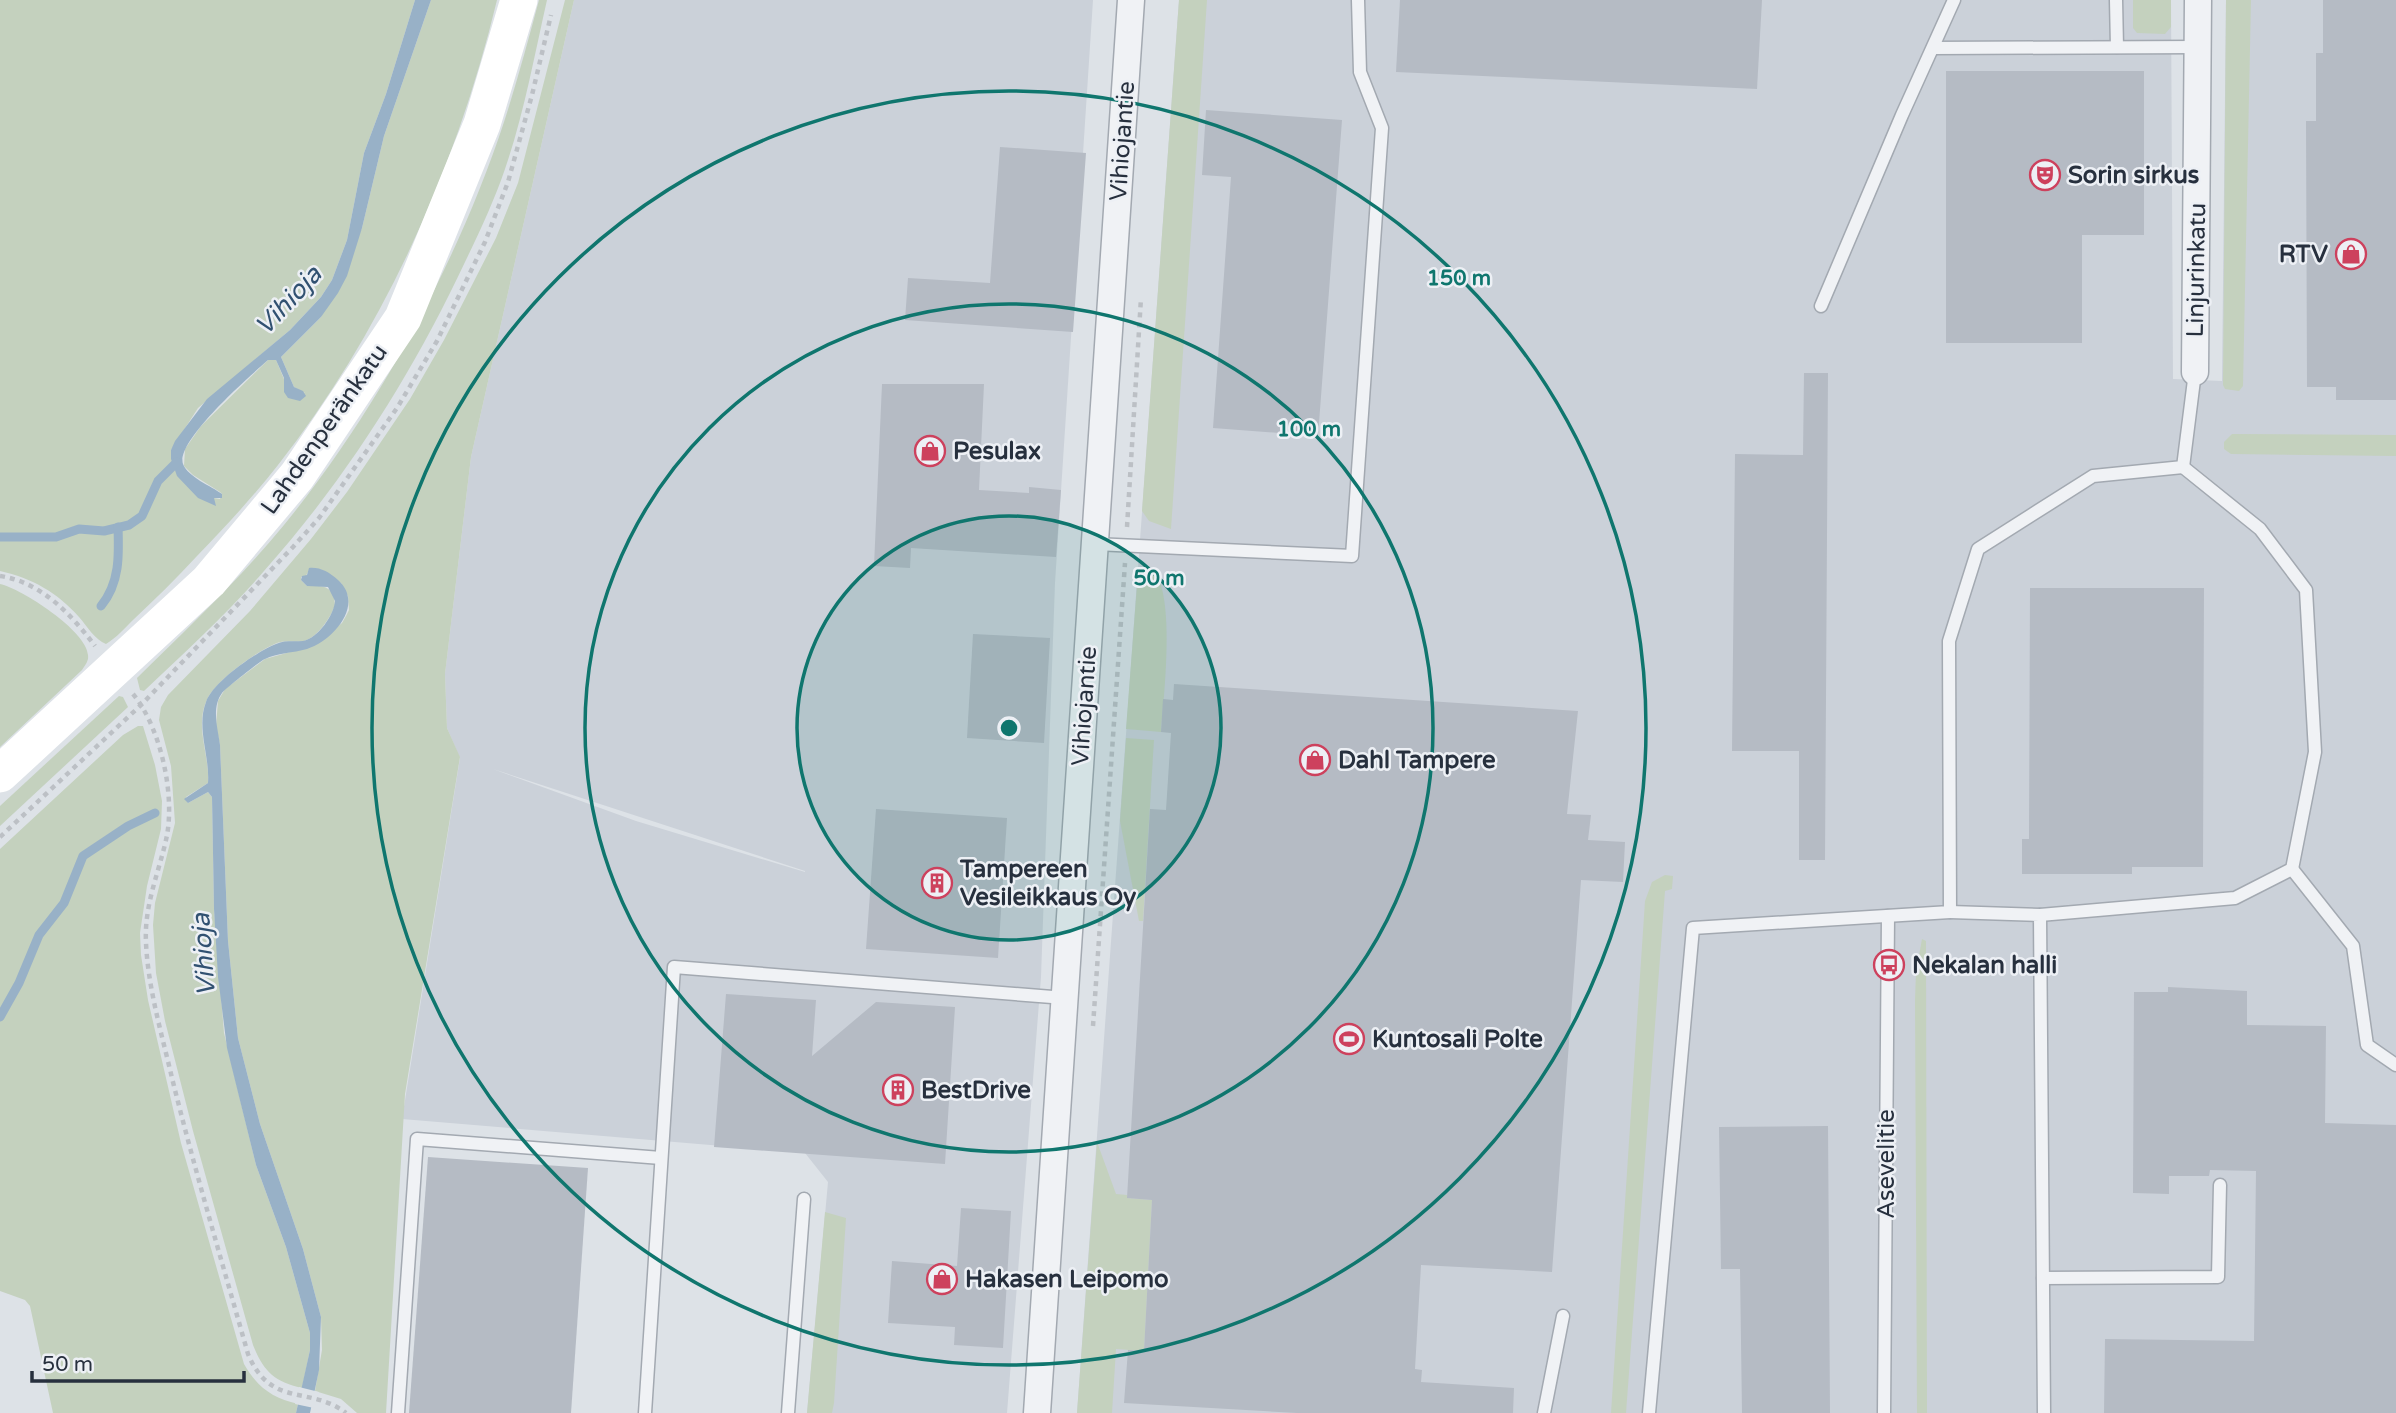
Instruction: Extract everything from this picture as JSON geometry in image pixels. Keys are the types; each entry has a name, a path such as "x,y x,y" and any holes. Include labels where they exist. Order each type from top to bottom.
{"main road":[{"name":"Lahdenperänkatu","path":"0,774 209,581 297,476 402,318 444,222 482,124 519,0"}],"street":[{"name":"Vihiojantie","path":"1037,1413 1131,0"},
{"name":"Linjurinkatu","path":"2195,372 2199,0"}],"lane":[{"path":"1095,544 1352,556 1382,128 1360,72 1358,0"},
{"path":"1821,306 1954,0"},
{"path":"2116,0 2117,47"},
{"path":"1933,48 2198,47"},
{"path":"2183,467 2195,372"},
{"path":"1950,912 1949,641 1978,549 2093,476 2183,467 2260,530 2306,590 2315,752 2292,869 2353,946 2367,1045 2396,1065"},
{"path":"1648,1413 1693,928 1950,912 2040,915 2235,898 2292,869"},
{"path":"2040,915 2044,1413"},
{"name":"Asevelitie","path":"1884,1413 1888,916"},
{"path":"645,1413 674,967 1065,998"},
{"path":"398,1413 417,1139 661,1158"},
{"path":"2043,1278 2218,1277 2220,1185"},
{"path":"788,1413 804,1199"},
{"path":"1544,1413 1563,1316"}],"path":[{"path":"1093,1028 1142,287"},
{"path":"0,576 39,591 66,611 142,704 155,734 167,790 169,826 149,896 146,940 160,1026 192,1159 248,1354 265,1381 282,1392 332,1404 346,1413"}],"shaded area":[{"path":"574,0 1093,0 1055,583 1041,977 1007,1413 807,1413 828,1182 805,1153 402,1119 460,758 447,728 445,674 471,457","holes":["493,769 805,871 636,821"]},
{"path":"1179,0 2171,0 2173,379 2222,381 2226,0 2396,0 2396,1413 1077,1413"}],"green space":[{"path":"0,0 415,0 386,94 364,153 347,240 332,280 321,297 290,330 198,408 171,450 173,469 214,498 220,499 220,492 184,466 185,449 201,426 268,360 276,360 284,379 284,392 305,393 294,387 281,357 321,317 362,228 384,136 431,0 497,0 461,124 438,184 412,244 351,359 316,413 259,489 174,580 106,644 95,636 71,608 53,594 34,582 0,571"},
{"path":"539,0 547,0 523,106 501,181 445,303 400,384 350,462 294,536 221,618 144,691 140,690 137,678 231,585 284,525 318,481 351,434 412,333 439,281 485,175 509,107"},
{"path":"565,0 574,0 471,457 445,674 447,728 460,757 405,1094 386,1413 357,1413 341,1399 315,1391 322,1350 321,1317 303,1249 260,1124 238,1038 228,941 220,745 216,726 218,701 225,689 265,659 315,645 342,623 349,610 348,596 341,583 322,570 310,568 301,580 307,586 327,588 334,599 333,610 323,626 309,639 280,642 258,653 226,677 210,694 202,722 208,783 186,797 188,803 208,792 212,797 214,909 224,1033 256,1165 286,1247 310,1333 310,1350 302,1388 271,1374 261,1362 253,1345 165,1021 156,973 153,925 155,903 175,823 171,766 159,720 161,707 168,695 250,611 347,492 410,399 444,340 496,238 518,183"},
{"path":"1179,0 1207,0 1171,529 1149,521 1142,511"},
{"path":"2133,0 2171,0 2171,27 2165,34 2137,33 2133,28"},
{"path":"2226,0 2251,0 2243,386 2239,391 2225,389 2223,385"},
{"path":"2232,434 2396,435 2396,456 2231,454 2224,449 2224,442"},
{"path":"1144,566 1155,573 1162,589 1166,612 1166,668 1161,732 1126,729 1138,572"},
{"path":"0,584 37,602 66,623 85,645 88,657 82,670 0,747"},
{"path":"119,696 123,697 128,707 0,826 0,806"},
{"path":"143,726 162,801 161,829 147,886 140,933 148,1000 181,1143 244,1364 266,1390 298,1404 296,1413 53,1413 30,1306 25,1300 0,1291 0,849 123,735"},
{"path":"1126,738 1154,740 1143,921 1139,921 1120,821"},
{"path":"1665,875 1673,876 1672,889 1665,891 1626,1413 1611,1413 1645,901 1652,882"},
{"path":"1922,939 1926,941 1927,1413 1917,1413 1915,1000 1916,972"},
{"path":"1097,1142 1116,1194 1127,1195 1127,1198 1152,1200 1144,1351 1116,1349 1112,1413 1077,1413"},
{"path":"825,1212 846,1218 834,1403 832,1413 807,1413"}],"water":[{"path":"415,0 431,0 384,136 362,228 347,276 321,317 281,357 294,387 303,391 306,396 300,401 288,398 284,392 284,378 276,360 268,360 216,409 191,440 184,454 183,464 186,469 222,494 222,498 214,498 216,506 198,498 177,476 171,450 207,399 290,330 321,297 332,280 347,240 364,153 386,94"},
{"path":"309,568 328,572 346,589 348,600 343,620 327,638 307,649 265,659 222,693 216,712 220,745 228,941 238,1038 260,1124 303,1249 321,1317 319,1370 310,1413 296,1413 310,1350 310,1333 286,1247 256,1165 227,1048 218,977 212,797 208,792 188,803 184,799 208,783 202,722 210,694 236,668 258,654 279,643 309,639 328,619 335,601 328,587 307,586 301,580 302,576 307,575"}],"pier":[{"path":"299,1387 319,1392 314,1408 295,1404"}],"building":[{"path":"1400,0 1762,0 1757,89 1396,72"},
{"name":"RTV","path":"2323,0 2396,0 2396,400 2336,400 2336,387 2307,387 2306,121 2316,121 2316,53 2323,53"},
{"name":"Sorin sirkus","path":"1946,71 2144,71 2144,235 2082,235 2082,343 1946,343"},
{"path":"1206,110 1342,120 1318,436 1213,428 1231,177 1202,175"},
{"path":"1000,147 1086,153 1073,332 905,320 908,278 990,283"},
{"path":"1804,373 1828,373 1825,860 1799,860 1799,751 1732,751 1735,454 1803,455"},
{"name":"Pesulax","path":"882,384 984,384 979,490 1029,493 1029,487 1061,490 1056,557 911,548 910,568 874,566"},
{"path":"2030,588 2204,588 2203,867 2132,867 2132,874 2022,874 2022,839 2029,839"},
{"path":"973,634 1050,638 1044,743 967,738"},
{"path":"1174,684 1578,711 1567,814 1591,815 1588,840 1625,842 1623,882 1581,880 1552,1272 1421,1265 1415,1369 1422,1370 1421,1382 1514,1388 1513,1413 1297,1413 1124,1403 1128,1350 1144,1351 1152,1200 1127,1198 1150,809 1166,810 1171,733 1161,732 1163,699 1173,700"},
{"name":"Tampereen Vesileikkaus Oy","path":"876,809 1007,818 998,958 866,949"},
{"path":"2168,987 2247,991 2247,1025 2326,1026 2325,1123 2396,1125 2396,1413 2104,1413 2105,1339 2254,1341 2256,1171 2210,1170 2209,1176 2169,1176 2169,1194 2133,1193 2134,992 2168,992"},
{"path":"726,994 816,1000 812,1056 876,1002 955,1007 945,1164 714,1147"},
{"path":"1828,1126 1830,1413 1742,1413 1740,1269 1721,1269 1719,1127"},
{"path":"428,1157 588,1168 571,1413 409,1413"},
{"name":"Hakasen Leipomo","path":"961,1208 1011,1211 1003,1348 954,1345 955,1327 888,1323 892,1261 957,1266"}],"waterway":[{"path":"0,537 56,537 79,529 104,531 129,525 142,516 158,481 177,462"},
{"path":"101,606 115,578 118,527"},
{"path":"0,1017 19,983 39,935 64,903 83,856 128,826 155,813"}],"place":[{"name":"Sorin sirkus","path":"2045,175"},
{"name":"RTV","path":"2351,254"},
{"name":"Pesulax","path":"930,451"},
{"name":"Dahl Tampere","path":"1315,760"},
{"name":"Tampereen Vesileikkaus Oy","path":"937,883"},
{"name":"Nekalan halli","path":"1889,965"},
{"name":"Kuntosali Polte","path":"1349,1039"},
{"name":"BestDrive","path":"898,1090"},
{"name":"Hakasen Leipomo","path":"942,1279"}],"water label":[{"name":"Vihioja","path":"288,300"},
{"name":"Vihioja","path":"203,955"}]}
